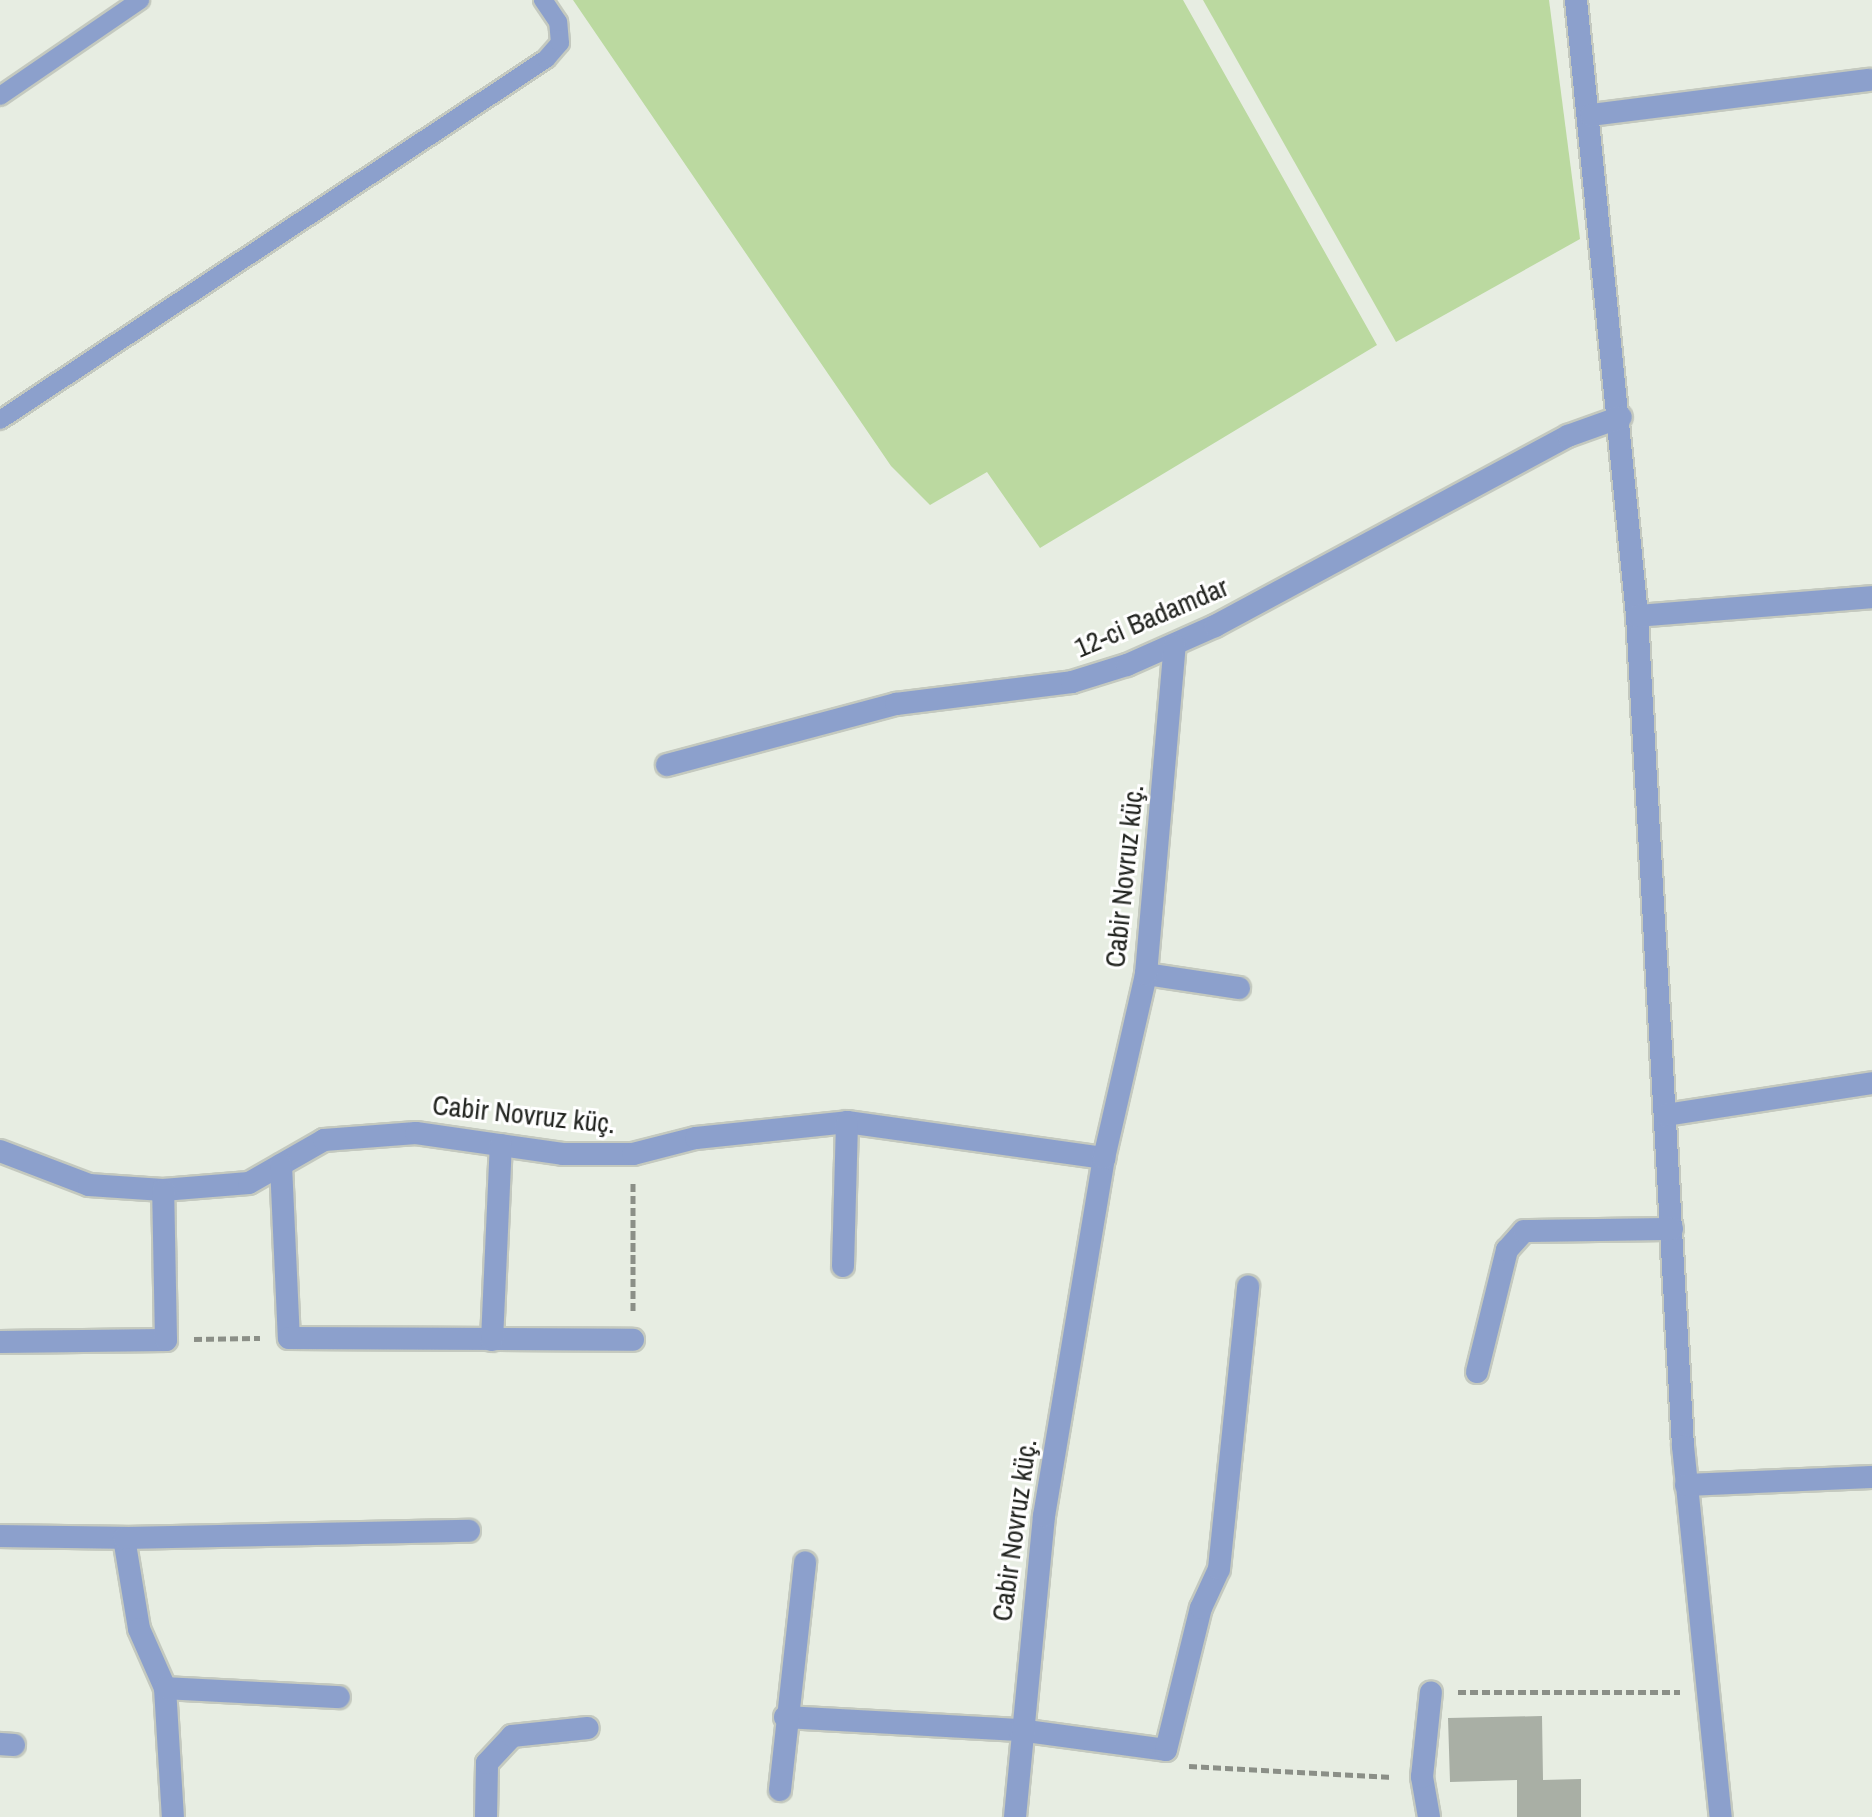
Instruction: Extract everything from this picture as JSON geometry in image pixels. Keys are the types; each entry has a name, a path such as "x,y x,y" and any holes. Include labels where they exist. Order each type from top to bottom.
{"street":[{"path":"1576,0 1591,115 1621,417 1637,616 1686,1485 1705,1692 1721,1817"},
{"path":"1591,115 1869,80"},
{"name":"12-ci Badamdar","path":"667,765 896,704 1072,682 1175,645 1568,436 1621,417"},
{"path":"1637,616 1872,597"},
{"name":"Cabir Novruz küç.","path":"1015,1817 1019,1730 1044,1516 1104,1158 1146,974 1175,645"},
{"path":"1146,974 1239,988"},
{"path":"1666,1115 1872,1083"},
{"path":"843,1266 847,1122"},
{"name":"Cabir Novruz küç.","path":"0,1151 89,1185 163,1190 249,1183 324,1140 416,1133 501,1145 633,1154 696,1138 847,1122 1104,1158"},
{"path":"492,1340 501,1145"},
{"path":"281,1165 289,1338 633,1340"},
{"path":"0,1342 166,1340 163,1190"},
{"path":"1477,1372 1507,1250 1524,1231 1672,1229"},
{"path":"785,1717 1019,1730 1166,1750 1201,1608 1219,1569 1248,1286"},
{"path":"1686,1485 1872,1477"},
{"path":"0,1536 124,1538 469,1531"},
{"path":"124,1538 139,1629 165,1688 173,1817"},
{"path":"780,1790 785,1717 805,1562"},
{"path":"165,1688 339,1697"},
{"path":"1429,1817 1422,1777 1431,1692"},
{"path":"486,1817 487,1763 512,1736 588,1728"}],"lane":[{"path":"0,96 140,0"},
{"path":"0,420 546,59 560,43 558,22 543,0"}],"path":[{"path":"633,1154 633,1340"},
{"path":"166,1340 289,1338"},
{"path":"1431,1692 1705,1692"},
{"path":"1166,1750 1197,1771 1422,1777"}],"green space":[{"path":"573,0 1183,0 1377,345 1040,548 987,472 930,505 891,466"},
{"path":"1203,0 1549,0 1580,239 1396,342"}],"building":[{"path":"1542,1716 1543,1780 1581,1779 1581,1817 1517,1817 1517,1780 1450,1782 1448,1718"}]}
